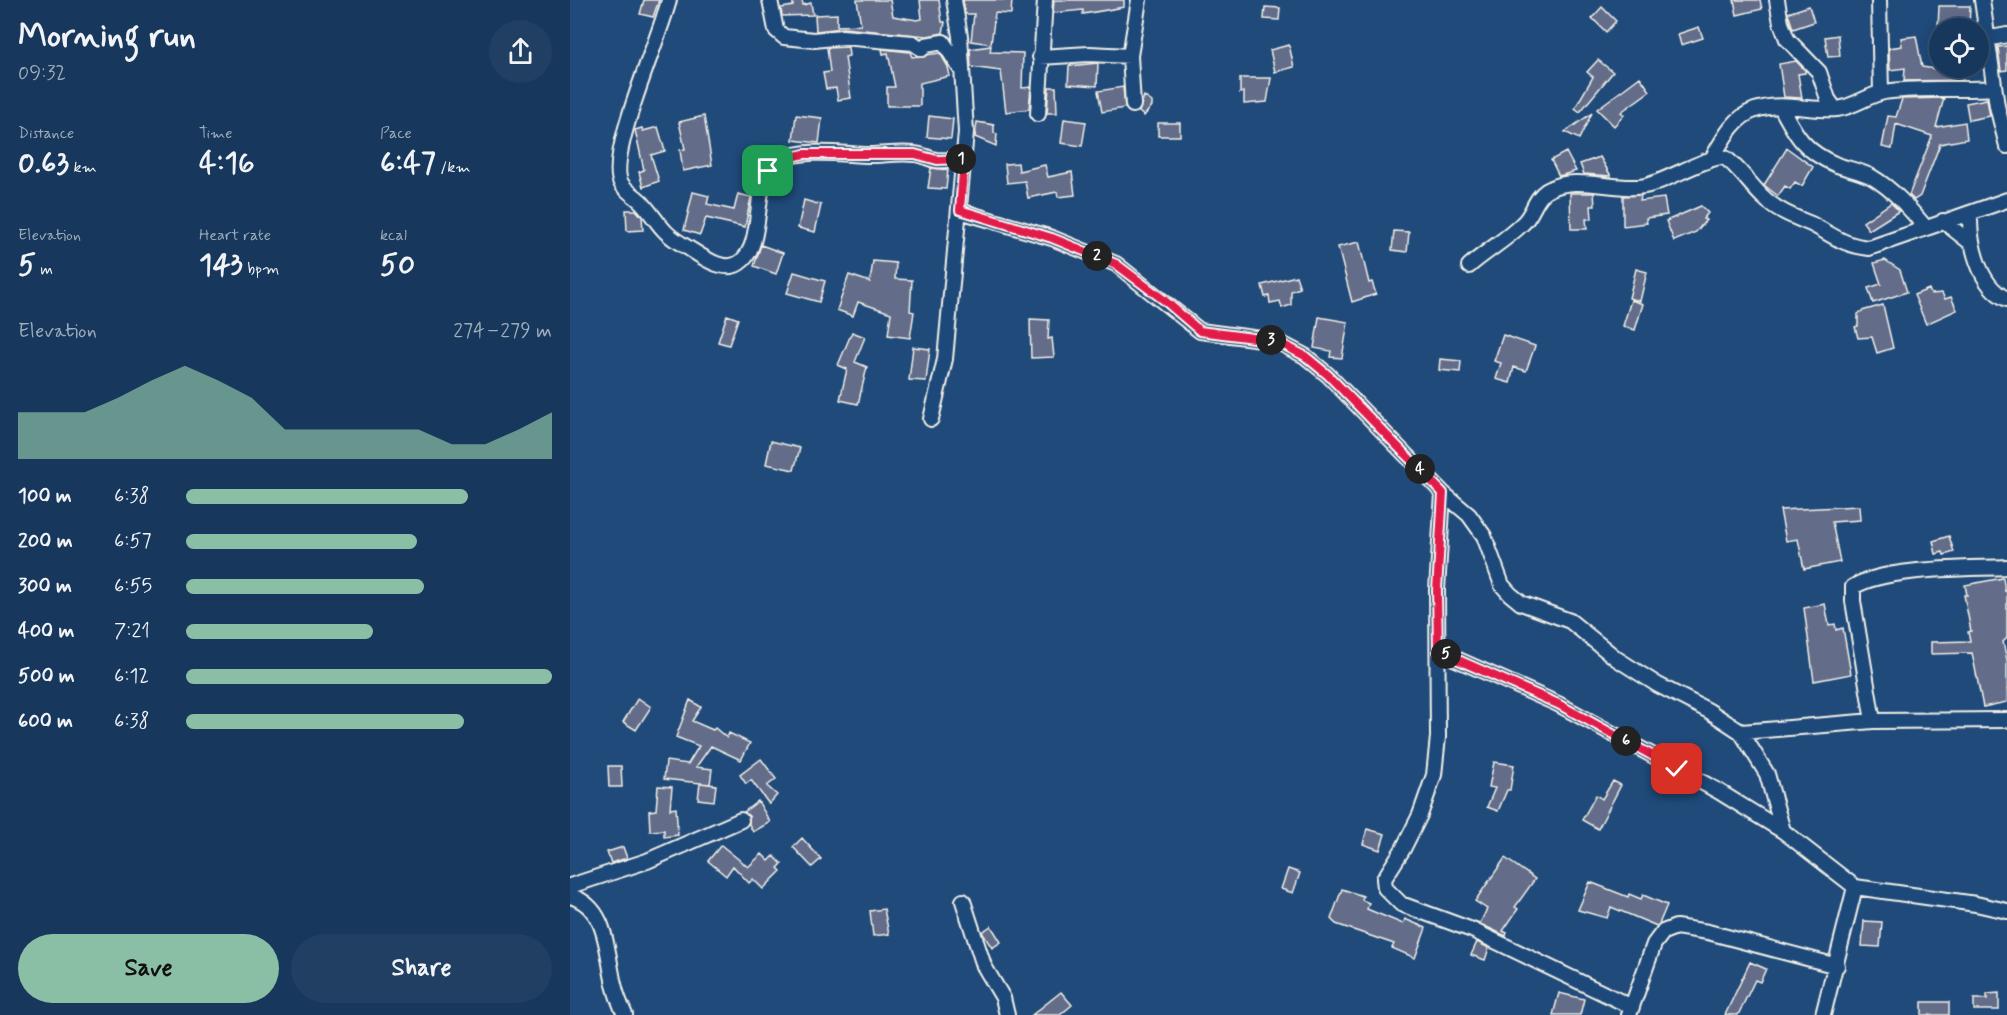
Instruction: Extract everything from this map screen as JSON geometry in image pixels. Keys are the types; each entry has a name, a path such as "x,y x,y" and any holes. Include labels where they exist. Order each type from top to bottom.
{"street":[{"path":"669,0 625,129 618,170 621,183 643,203 659,228 710,261 720,266 730,266 739,263 746,255 752,243 768,171 775,161 804,154 915,154 937,160 964,159"},
{"path":"770,0 776,30 784,37 814,40 842,37 914,43 922,48 943,42 963,72"},
{"path":"931,419 945,359 966,132 963,72 954,0"},
{"path":"1038,114 1040,57 1046,0"},
{"path":"1133,105 1130,56 1139,0"},
{"path":"1777,0 1780,23 1787,39 1819,72 1828,99 1835,109"},
{"path":"1879,0 1881,93"},
{"path":"1982,0 1984,18"},
{"path":"1989,38 2007,35"},
{"path":"1040,57 1089,54 1130,56"},
{"path":"1989,57 2007,146"},
{"path":"1713,157 1729,130 1744,116 1755,110 1781,107 1835,109 1850,106 1881,93 1911,89 1957,91 1994,88"},
{"path":"1781,107 1799,140 1811,152 1870,177 1903,201 1926,228"},
{"path":"1469,266 1525,222 1538,197 1547,190 1558,186 1605,183 1643,187 1669,180 1713,157 1722,157 1731,162 1765,200 1839,242 1854,246 1869,248 2007,200"},
{"path":"960,210 1052,238 1116,264 1200,331 1276,341 1305,356 1328,375 1443,493 1469,515 1484,536 1502,585 1510,594 1521,603 1570,621 1617,659 1658,685 1709,711 1741,732 1767,774 1783,831"},
{"path":"1970,213 1971,243 1987,279 1998,295 2007,300"},
{"path":"1943,221 1971,243"},
{"path":"1443,493 1437,590 1438,737 1434,775 1420,815 1384,879 1385,888 1401,904 1472,930 1631,1011 1654,944 1664,932 1676,927 1708,932 1837,966"},
{"path":"1873,721 1853,601 1853,587 1863,581 1900,574 2007,567"},
{"path":"1438,651 1558,704 1719,791 1783,831 1856,887 1976,904 2007,911"},
{"path":"1741,732 1873,721 2007,720"},
{"path":"570,886 647,861 741,820"},
{"path":"1822,1015 1837,966 1856,887"},
{"path":"570,896 578,898 596,916 609,946 614,987 625,1015"},
{"path":"963,901 984,966 1003,998 1007,1015"}],"building":[{"path":"644,0 659,0 653,17 640,14"},
{"path":"793,0 802,0 803,5 811,3 813,15 782,16 781,8 793,6"},
{"path":"857,0 890,0 893,16 917,20 922,19 920,0 939,0 942,22 945,22 943,33 927,36 843,28 816,31 815,15 837,14 837,26 861,25"},
{"path":"963,0 1012,0 1011,14 995,13 991,44 971,41 974,14 965,14"},
{"path":"1054,0 1124,0 1124,7 1083,14 1083,10 1053,13"},
{"path":"1734,0 1760,0 1762,9 1737,15"},
{"path":"1809,6 1814,22 1793,29 1788,13"},
{"path":"1939,6 1970,6 1969,18 1938,18"},
{"path":"1265,7 1280,8 1279,20 1264,19"},
{"path":"1602,7 1616,21 1606,32 1592,18"},
{"path":"1699,27 1703,38 1681,45 1678,34"},
{"path":"1838,35 1840,56 1828,57 1825,37"},
{"path":"1916,36 1922,67 1929,68 1929,78 1963,78 1963,80 1904,81 1905,68 1890,70 1889,48 1902,46 1901,38"},
{"path":"1289,45 1294,67 1275,72 1270,50"},
{"path":"991,46 990,52 1023,53 1022,88 1031,87 1029,109 1006,112 1001,71 971,67 970,49"},
{"path":"2007,46 2007,70 2001,71 1998,47"},
{"path":"848,47 849,56 845,57 851,98 838,100 836,88 826,89 823,73 830,72 827,48"},
{"path":"882,49 910,52 912,57 940,53 950,76 920,83 920,106 887,106 887,87 895,87 888,53 883,54"},
{"path":"1598,60 1613,72 1580,112 1575,108 1593,77 1587,72"},
{"path":"1796,61 1805,70 1805,73 1798,74 1802,98 1784,97 1779,64"},
{"path":"1098,63 1097,86 1068,84 1069,66"},
{"path":"1640,77 1650,91 1621,112 1624,115 1614,126 1597,109"},
{"path":"1240,78 1271,78 1267,102 1244,104 1244,92 1240,93"},
{"path":"1049,87 1056,87 1057,113 1047,113"},
{"path":"1123,87 1125,108 1102,112 1098,91"},
{"path":"1144,96 1152,102 1152,106 1144,116 1139,112"},
{"path":"1944,98 1936,127 1965,122 1967,139 1940,144 1920,196 1914,200 1909,195 1932,136 1896,124 1892,149 1882,147 1888,116 1896,117 1902,99"},
{"path":"1987,99 1990,116 1969,120 1966,103"},
{"path":"1592,113 1579,139 1565,132"},
{"path":"796,115 822,118 819,143 793,140"},
{"path":"704,116 712,165 683,171 680,150 685,149 679,122"},
{"path":"929,116 953,119 951,139 927,137"},
{"path":"1064,119 1086,122 1082,146 1061,143"},
{"path":"977,122 994,125 994,133 997,134 996,146 975,137"},
{"path":"1158,123 1180,123 1180,136 1158,136"},
{"path":"658,127 665,151 651,155 659,181 643,187 639,172 644,170 635,130 642,128 643,131"},
{"path":"1787,148 1813,167 1802,186 1795,182 1790,189 1785,186 1778,196 1764,185"},
{"path":"1566,152 1576,171 1559,176 1551,160"},
{"path":"1600,157 1611,176 1584,174 1580,164"},
{"path":"1018,163 1019,171 1045,165 1048,177 1072,172 1075,195 1058,197 1057,192 1028,198 1025,181 1007,183 1005,164"},
{"path":"931,168 948,170 946,189 928,188"},
{"path":"693,192 709,196 707,204 734,210 738,194 751,197 745,227 706,218 700,235 684,230"},
{"path":"1570,193 1594,193 1595,206 1591,206 1592,219 1586,219 1587,229 1571,229"},
{"path":"1641,195 1640,201 1664,198 1667,215 1646,218 1647,223 1623,226 1623,196"},
{"path":"804,200 821,205 815,232 798,228"},
{"path":"1891,203 1899,211 1869,230 1863,222"},
{"path":"1701,206 1708,213 1703,219 1706,220 1696,232 1674,241 1666,221"},
{"path":"626,210 636,210 642,217 643,230 627,231"},
{"path":"1394,231 1409,232 1407,252 1392,250"},
{"path":"1359,242 1369,283 1372,282 1376,294 1352,302 1338,247"},
{"path":"761,245 783,253 776,274 754,266"},
{"path":"1885,260 1900,270 1907,292 1873,303 1868,288 1881,284 1874,263"},
{"path":"873,261 896,263 895,279 912,280 910,311 914,312 910,338 888,335 891,313 858,302 853,316 837,310 849,275 870,282"},
{"path":"1636,269 1647,272 1640,301 1629,298"},
{"path":"794,272 825,281 819,302 787,293"},
{"path":"1296,276 1300,288 1291,291 1291,305 1282,308 1280,301 1270,303 1269,296 1265,297 1262,285"},
{"path":"1929,289 1931,294 1942,293 1945,299 1951,297 1957,310 1926,324 1914,295"},
{"path":"1631,300 1643,304 1635,330 1623,326"},
{"path":"1883,305 1893,348 1877,353 1872,337 1858,338 1855,327 1858,326 1858,314"},
{"path":"727,315 738,319 729,345 718,342"},
{"path":"1319,317 1348,322 1342,358 1330,357 1331,351 1314,348"},
{"path":"1030,319 1049,320 1048,339 1052,338 1054,357 1031,358"},
{"path":"852,332 865,337 855,362 867,367 858,404 840,400 847,369 838,365"},
{"path":"1503,335 1535,346 1526,371 1514,367 1510,383 1496,379 1501,363 1494,361"},
{"path":"913,347 930,349 926,381 909,380"},
{"path":"1440,359 1461,361 1460,372 1439,370"},
{"path":"771,441 800,448 794,470 766,464"},
{"path":"1859,506 1860,520 1832,522 1840,562 1804,569 1798,539 1786,541 1780,510"},
{"path":"1949,536 1954,552 1944,555 1943,552 1936,554 1933,541"},
{"path":"2003,578 2005,591 2007,590 2007,638 2003,642 2007,660 2007,702 1983,707 1972,653 1931,654 1931,642 1970,641 1968,632 1971,631 1964,595 1967,595 1965,585"},
{"path":"1825,604 1829,625 1835,624 1836,630 1843,628 1851,674 1814,681 1804,608"},
{"path":"638,698 651,707 636,730 623,722"},
{"path":"690,700 701,707 692,721 713,730 715,728 727,738 729,733 750,743 741,760 711,746 696,767 712,769 710,784 664,779 666,761 688,764 699,746 676,737"},
{"path":"761,759 776,779 767,786 777,795 769,804 751,780 746,784 740,775"},
{"path":"1494,762 1514,765 1510,790 1507,790 1498,811 1487,807 1495,788 1489,787"},
{"path":"608,766 621,766 622,787 609,787"},
{"path":"1613,781 1621,785 1598,829 1582,820 1596,795 1602,799"},
{"path":"700,783 716,785 714,801 698,799"},
{"path":"658,786 672,787 670,809 676,808 678,835 664,837 664,830 650,831 649,811 656,810"},
{"path":"758,801 770,822 753,832 749,824 749,816 744,812"},
{"path":"1367,829 1385,834 1380,850 1363,844"},
{"path":"802,838 821,859 812,867 793,847"},
{"path":"721,845 748,867 762,854 769,861 774,856 782,864 778,868 781,871 763,889 753,879 749,883 733,866 726,876 708,861"},
{"path":"623,847 627,858 611,863 607,852"},
{"path":"1505,858 1535,879 1515,907 1518,909 1503,931 1507,933 1506,936 1474,921 1480,923 1487,909 1475,901"},
{"path":"1288,869 1300,873 1293,893 1281,889"},
{"path":"1590,882 1628,897 1629,894 1641,899 1643,895 1667,905 1659,924 1657,926 1611,907 1607,918 1578,910"},
{"path":"1342,889 1363,896 1362,900 1369,903 1367,909 1403,924 1405,919 1426,928 1415,958 1392,948 1394,944 1336,924 1331,919"},
{"path":"884,909 889,934 873,936 870,911"},
{"path":"1864,921 1882,922 1880,947 1862,946"},
{"path":"991,926 1001,942 992,948 982,932"},
{"path":"1477,942 1489,948 1485,960 1471,955"},
{"path":"1750,962 1766,969 1760,982 1755,980 1738,1015 1725,1015"},
{"path":"1061,992 1072,1005 1060,1015 1032,1015"},
{"path":"1559,993 1584,999 1580,1015 1553,1015"},
{"path":"1999,993 1999,1010 1974,1010 1974,999 1987,999 1987,994"},
{"path":"1922,1002 1949,1002 1949,1015 1922,1015"}],"route":[{"path":"768,171 775,161 804,154 915,154 937,160 964,159 960,210 1052,238 1116,264 1200,331 1215,335 1245,336 1276,341 1305,356 1328,375 1443,493 1437,590 1438,651 1558,704 1677,769"}]}
